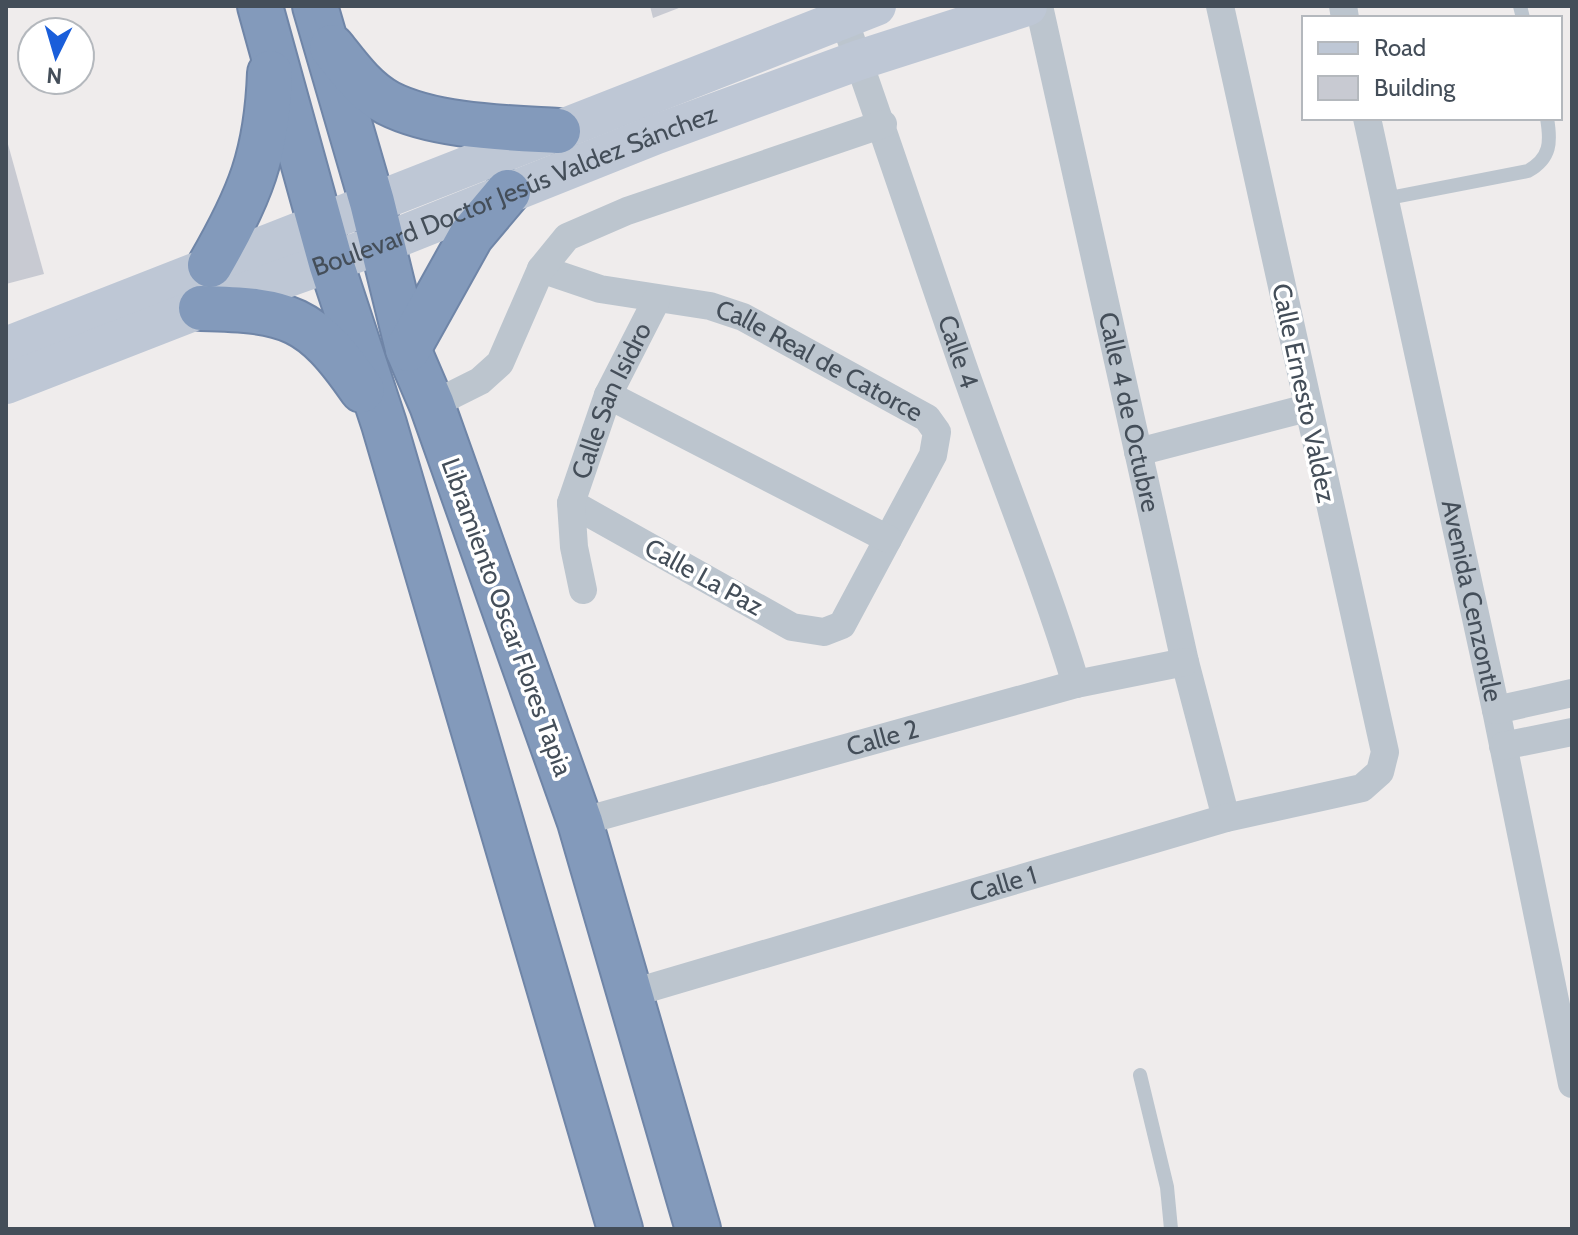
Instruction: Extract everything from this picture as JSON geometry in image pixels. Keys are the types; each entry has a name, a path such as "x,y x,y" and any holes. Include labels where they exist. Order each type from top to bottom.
{"highway":[{"path":"320,22 359,80 389,104 458,122 558,131"},
{"name":"Libramiento Oscar Flores Tapia","path":"320,22 372,202 408,349 432,405 580,822 698,1229"},
{"path":"210,265 249,195 258,165 268,118 266,24"},
{"name":"Libramiento Oscar Flores Tapia","path":"266,24 326,242 384,424 620,1229"},
{"path":"408,349 471,236 508,192"},
{"path":"201,308 259,309 286,316 311,329 349,371 384,424"}],"main road":[{"name":"Boulevard Doctor Jesús Valdez Sánchez","path":"6,347 210,265 326,242 381,244 508,192 859,60 1027,6"},
{"name":"Boulevard Doctor Jesús Valdez Sánchez","path":"6,384 201,308 326,242 372,202 859,12"}],"street":[{"name":"Calle 4 de Octubre","path":"1039,6 1185,662 1226,818"},
{"name":"Calle Ernesto Valdez","path":"1220,6 1385,752 1383,767 1376,778"},
{"name":"Calle 4","path":"859,12 859,60 1076,684"},
{"name":"Avenida Cenzontle","path":"1367,120 1496,710 1572,1081"},
{"path":"432,405 480,381 500,363 541,269 567,237 586,227 883,124"},
{"name":"Calle Real de Catorce","path":"541,269 600,289 656,301 710,306 743,317 927,418 934,425 937,437 926,468 842,625"},
{"name":"Calle San Isidro","path":"571,503 608,395 656,301"},
{"path":"608,395 888,539"},
{"path":"1138,452 1307,408"},
{"path":"571,503 574,547 583,590"},
{"name":"Calle La Paz","path":"571,503 792,627 824,632 842,625"},
{"name":"Calle 2","path":"580,822 1076,684 1185,662"},
{"path":"1496,710 1572,693"},
{"path":"1503,746 1572,732"},
{"name":"Calle 1","path":"629,994 1226,818 1362,788 1376,778"}],"lane":[{"path":"1384,199 1528,171 1540,164 1549,148 1547,120"},
{"path":"1140,1075 1167,1187 1171,1229"}],"building":[{"path":"650,6 684,6 653,18"},
{"path":"6,137 44,274 6,284"}]}
